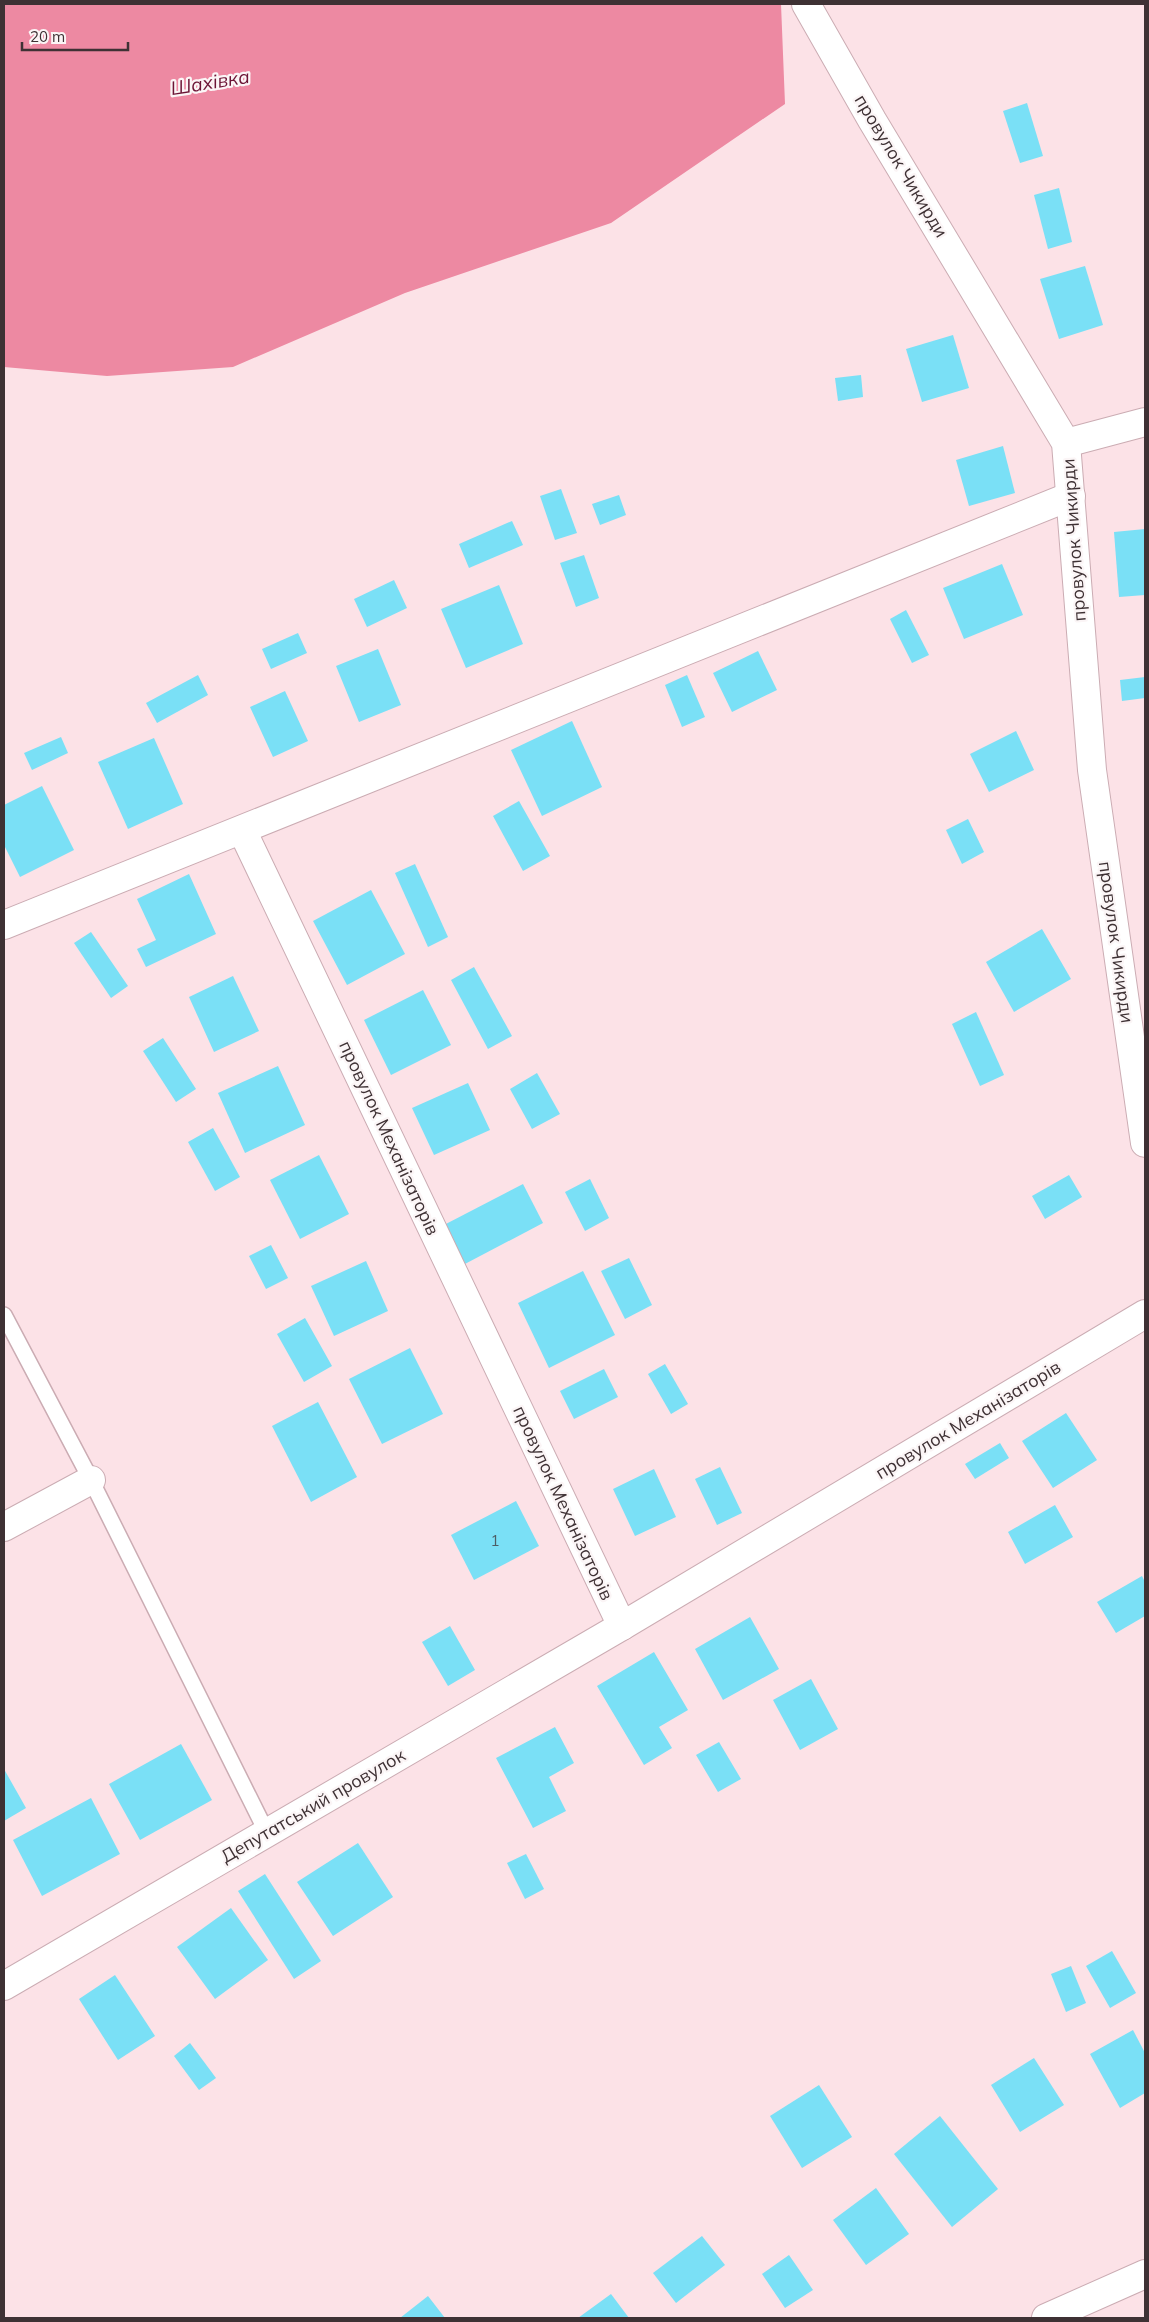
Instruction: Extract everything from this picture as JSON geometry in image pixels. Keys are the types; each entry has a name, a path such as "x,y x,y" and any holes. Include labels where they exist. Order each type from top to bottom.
{"street":[{"name":"провулок Чикирди","path":"806,4 872,120 1066,443 1092,770 1145,1143"},
{"path":"1066,443 1145,422"},
{"path":"4,925 1070,496"},
{"name":"провулок Механізаторів","path":"242,830 622,1626 1145,1314"},
{"path":"4,1527 91,1480"},
{"name":"Депутатський провулок","path":"4,1986 622,1626"},
{"path":"1046,2318 1145,2274"}],"lane":[{"path":"4,1315 91,1480 266,1833"}],"water":[{"name":"Шахівка","path":"4,4 781,4 785,104 611,223 405,293 233,367 107,376 4,367"}],"building":[{"path":"1027,103 1043,156 1020,163 1003,111"},
{"path":"1059,188 1072,242 1048,249 1034,195"},
{"path":"1085,266 1103,325 1059,339 1040,279"},
{"path":"953,335 969,388 922,402 906,349"},
{"path":"861,375 863,397 838,401 835,378"},
{"path":"1003,446 1015,493 969,506 956,460"},
{"path":"561,489 577,533 555,540 540,496"},
{"path":"619,495 626,515 600,525 592,504"},
{"path":"512,521 523,545 469,568 459,544"},
{"path":"1145,529 1145,595 1119,597 1114,532"},
{"path":"584,555 599,598 576,607 560,563"},
{"path":"1002,564 1023,615 964,639 943,588"},
{"path":"394,580 407,608 367,627 354,599"},
{"path":"499,585 523,644 466,668 441,609"},
{"path":"906,610 929,655 912,663 890,619"},
{"path":"298,633 307,653 271,669 262,649"},
{"path":"378,649 401,705 359,722 336,666"},
{"path":"758,651 777,690 732,712 713,673"},
{"path":"198,675 208,695 157,723 146,703"},
{"path":"687,675 705,717 682,727 665,685"},
{"path":"1145,677 1145,698 1122,701 1120,680"},
{"path":"285,691 308,741 273,757 250,707"},
{"path":"572,721 602,787 542,816 511,750"},
{"path":"1016,731 1034,770 989,792 970,754"},
{"path":"61,737 68,753 32,770 24,753"},
{"path":"154,738 183,804 128,829 98,762"},
{"path":"42,786 74,850 20,877 4,845 4,805"},
{"path":"519,801 550,856 523,871 493,816"},
{"path":"968,819 984,852 962,864 946,830"},
{"path":"415,864 448,937 428,947 395,873"},
{"path":"189,874 216,934 146,967 137,949 156,940 137,899"},
{"path":"371,890 405,954 347,985 313,921"},
{"path":"1042,929 1071,979 1014,1012 986,962"},
{"path":"91,932 128,986 111,998 74,943"},
{"path":"474,967 512,1036 488,1049 451,980"},
{"path":"233,976 259,1031 214,1052 189,997"},
{"path":"423,990 451,1045 391,1075 364,1020"},
{"path":"976,1012 1004,1075 980,1086 952,1024"},
{"path":"163,1038 196,1089 176,1102 143,1051"},
{"path":"278,1066 305,1125 245,1153 218,1093"},
{"path":"537,1073 560,1114 532,1129 510,1089"},
{"path":"468,1083 490,1130 434,1155 412,1108"},
{"path":"213,1128 240,1177 215,1191 188,1142"},
{"path":"319,1155 349,1214 300,1239 270,1180"},
{"path":"1069,1175 1082,1197 1045,1219 1032,1196"},
{"path":"590,1179 609,1218 585,1231 565,1192"},
{"path":"523,1184 543,1223 463,1265 442,1226"},
{"path":"271,1245 288,1278 266,1289 249,1256"},
{"path":"629,1258 652,1305 625,1319 601,1271"},
{"path":"366,1261 388,1311 334,1336 311,1286"},
{"path":"583,1271 615,1335 549,1368 518,1303"},
{"path":"305,1318 332,1366 304,1382 277,1334"},
{"path":"410,1348 443,1414 382,1444 349,1379"},
{"path":"665,1364 688,1404 671,1414 648,1374"},
{"path":"604,1369 618,1397 574,1419 560,1391"},
{"path":"318,1402 357,1477 311,1502 272,1426"},
{"path":"1066,1413 1097,1460 1053,1488 1022,1441"},
{"path":"1000,1443 1009,1458 975,1479 965,1464"},
{"path":"720,1467 742,1513 717,1525 695,1479"},
{"path":"654,1469 676,1517 635,1536 613,1489"},
{"path":"516,1501 539,1546 474,1580 451,1535"},
{"path":"1055,1505 1073,1537 1025,1564 1008,1532"},
{"path":"1142,1576 1145,1582 1145,1616 1116,1633 1097,1602"},
{"path":"750,1617 779,1669 723,1700 695,1649"},
{"path":"450,1626 475,1670 448,1686 422,1642"},
{"path":"654,1652 688,1710 659,1727 672,1748 644,1765 597,1686"},
{"path":"811,1679 838,1729 800,1750 773,1700"},
{"path":"555,1727 574,1763 549,1777 566,1811 533,1828 496,1758"},
{"path":"719,1742 741,1779 718,1792 696,1755"},
{"path":"181,1744 212,1800 140,1840 109,1784"},
{"path":"4,1769 26,1808 4,1821"},
{"path":"91,1798 120,1854 42,1896 13,1840"},
{"path":"358,1843 393,1897 333,1936 297,1882"},
{"path":"526,1854 544,1889 525,1899 507,1863"},
{"path":"265,1874 321,1961 294,1979 238,1891"},
{"path":"231,1908 268,1960 215,1999 177,1947"},
{"path":"1112,1951 1136,1993 1110,2008 1086,1966"},
{"path":"1071,1966 1086,2003 1066,2012 1051,1974"},
{"path":"115,1975 155,2036 118,2060 79,1999"},
{"path":"1133,2030 1145,2053 1145,2093 1120,2108 1090,2054"},
{"path":"190,2043 216,2078 199,2090 174,2056"},
{"path":"1034,2058 1064,2105 1020,2132 991,2085"},
{"path":"819,2085 852,2137 802,2168 770,2116"},
{"path":"940,2116 998,2189 952,2227 894,2154"},
{"path":"876,2188 909,2234 866,2265 833,2220"},
{"path":"702,2236 725,2265 676,2303 653,2273"},
{"path":"789,2255 813,2290 785,2308 762,2274"},
{"path":"611,2294 629,2318 578,2318"},
{"path":"428,2296 445,2318 400,2318"}]}
